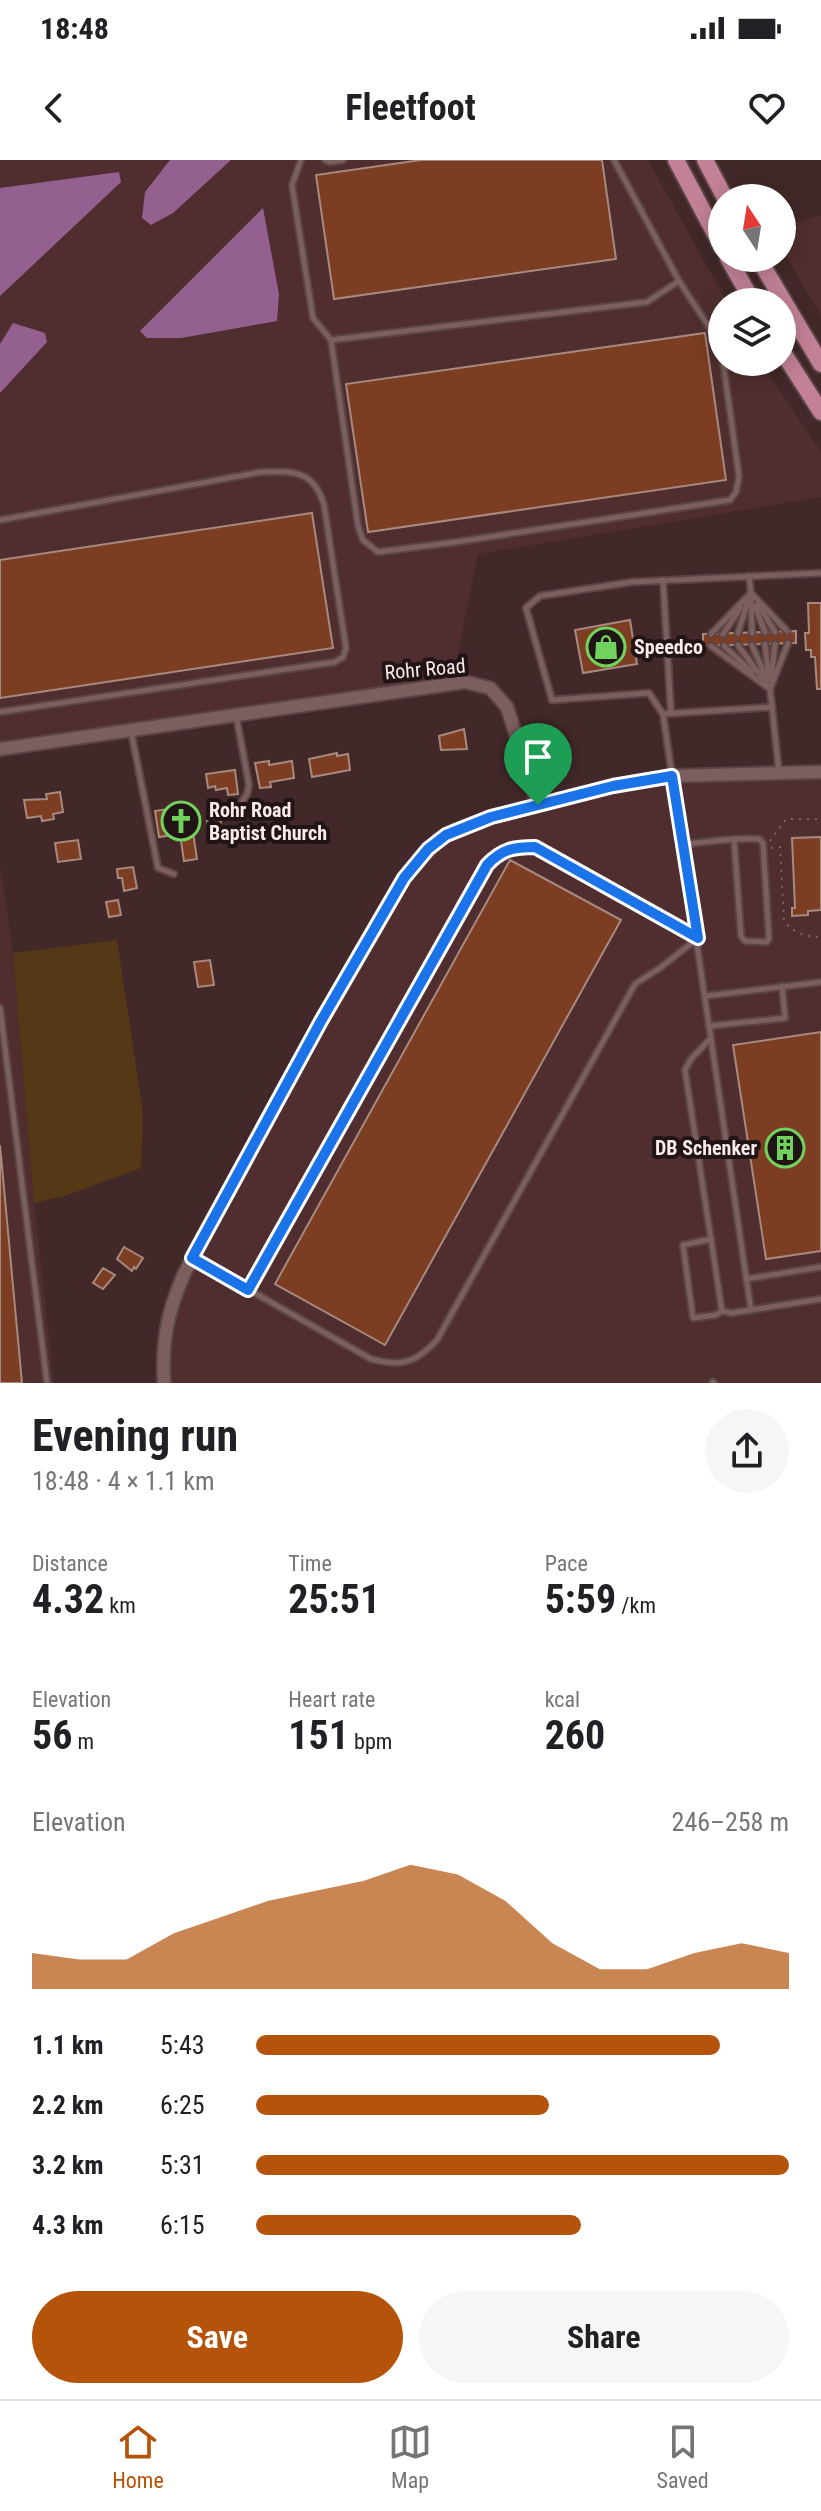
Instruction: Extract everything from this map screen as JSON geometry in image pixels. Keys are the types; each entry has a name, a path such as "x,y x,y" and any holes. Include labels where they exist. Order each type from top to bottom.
{"main road":[{"path":"676,160 708,221"},
{"path":"705,160 718,184"},
{"path":"766,272 821,364"},
{"path":"796,373 821,412"}],"street":[{"name":"Rohr Road","path":"0,749 452,683 478,684 490,688 507,707 538,805"},
{"path":"164,1383 165,1328 172,1302 192,1258 321,1021 404,878 428,849 446,835 491,817 613,786 672,776 821,772"}],"lane":[{"path":"301,160 292,185 313,318 331,340 358,526 363,540 378,552 730,500 736,492 739,476 724,376"},
{"path":"325,160 343,160"},
{"path":"614,160 679,281 708,325"},
{"path":"331,340 647,302 679,281"},
{"path":"0,520 261,472 289,471 300,475 310,479 320,491 324,505 346,648 343,657 335,662 0,712"},
{"path":"751,1310 663,714 649,693 552,700 526,608 540,596 632,582 821,573"},
{"path":"749,576 752,633"},
{"path":"663,580 672,688 671,713"},
{"path":"751,593 787,631"},
{"path":"751,593 775,632"},
{"path":"751,593 765,632"},
{"path":"738,633 751,593"},
{"path":"723,634 751,593"},
{"path":"711,634 751,593"},
{"path":"770,689 788,643"},
{"path":"765,644 779,773"},
{"path":"770,689 775,644"},
{"path":"738,645 770,689"},
{"path":"752,645 770,689"},
{"path":"711,646 770,689"},
{"path":"724,646 770,689"},
{"path":"663,714 772,707"},
{"path":"220,810 240,805 249,785 236,714"},
{"path":"131,730 158,868 174,874"},
{"path":"684,844 734,839 759,839 763,843 767,942 745,941 741,936 734,839"},
{"path":"248,1290 487,865 498,854 507,849 535,847 698,938"},
{"path":"192,1258 371,1359 392,1364 425,1354 437,1340 468,1287 635,984 698,938"},
{"path":"706,996 821,982"},
{"path":"709,1026 785,1018 782,986"},
{"path":"0,1008 47,1383"},
{"path":"711,1038 685,1070 722,1311"},
{"path":"711,1239 683,1245 693,1318 716,1315 722,1311 731,1313 821,1299"},
{"path":"746,1279 821,1267"}],"path":[{"path":"821,819 786,819 768,842 768,848 780,847 785,924 798,933 821,937"}],"shaded area":[{"path":"0,160 648,160 719,288 708,288 708,376 770,376 821,452 821,497 478,554 452,683 0,749"},
{"path":"170,160 231,160 173,213 151,225 142,218 145,192"},
{"path":"119,172 121,182 0,296 0,188"},
{"path":"263,208 279,294 277,321 181,338 147,338 140,331"},
{"path":"821,215 821,315 795,272 796,222"},
{"path":"13,323 45,333 47,342 0,393 0,344"},
{"path":"821,772 821,1383 164,1383 172,1302 404,878 446,835 613,786"},
{"path":"0,864 13,953 34,1203 54,1383 0,1383"},
{"path":"117,940 143,1112 141,1168 65,1196 34,1203 13,953"}],"building":[{"path":"421,160 602,160 616,259 334,299 316,175"},
{"path":"705,333 708,376 711,376 726,480 368,532 346,384"},
{"path":"312,513 333,648 0,698 0,560"},
{"path":"808,603 821,603 821,689 817,689 815,657 811,657 811,650 806,650"},
{"name":"Speedco","path":"630,620 637,664 583,673 575,630"},
{"path":"796,631 796,643 703,646 703,634"},
{"path":"464,729 467,749 441,750 439,736"},
{"path":"337,753 337,756 348,754 350,770 312,777 309,759"},
{"path":"269,761 269,765 292,761 294,778 270,782 271,787 260,788 255,763"},
{"path":"235,770 238,794 228,795 227,788 208,788 206,774"},
{"path":"60,792 63,812 53,814 54,819 42,821 41,816 27,818 24,800 47,799 46,794"},
{"path":"189,806 197,859 184,861 180,834 159,837 155,811"},
{"path":"220,819 223,835 209,837 207,821"},
{"path":"821,837 821,910 792,916 792,908 795,908 792,838"},
{"path":"78,840 81,859 58,862 55,843"},
{"path":"510,860 621,920 385,1345 275,1284"},
{"path":"133,867 137,888 124,891 117,869"},
{"path":"118,900 121,915 109,917 106,902"},
{"path":"210,960 214,985 198,987 194,962"},
{"name":"DB Schenker","path":"821,1032 821,1251 766,1259 733,1045"},
{"path":"0,1145 22,1383 0,1383"},
{"path":"124,1247 143,1258 132,1271 117,1259"},
{"path":"103,1268 115,1275 103,1289 93,1283"}],"place":[{"name":"Speedco","path":"606,647"},
{"name":"Rohr Road Baptist Church","path":"181,821"},
{"name":"DB Schenker","path":"785,1148"}],"route":[{"path":"672,776 698,938 535,847 507,849 498,854 487,865 248,1290 192,1258 321,1021 404,878 428,849 446,835 491,817 538,805 613,786 672,776"}]}
